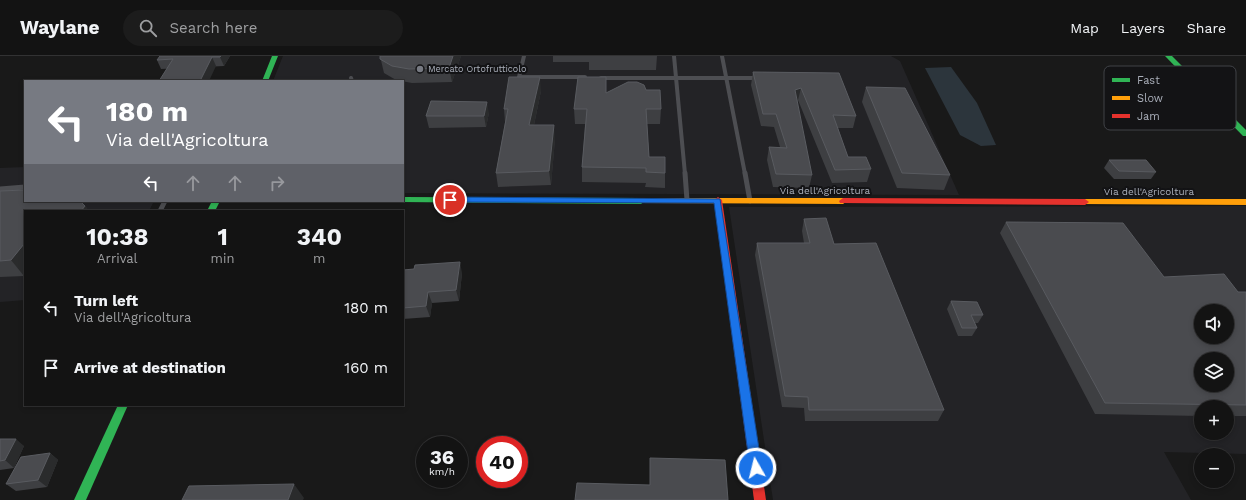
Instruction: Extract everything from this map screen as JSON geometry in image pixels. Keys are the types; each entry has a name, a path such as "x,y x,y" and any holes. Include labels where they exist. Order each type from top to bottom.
{"street":[{"path":"265,80 275,56"},
{"path":"1168,56 1178,66"},
{"path":"1236,124 1246,134"},
{"name":"Via dell'Agricoltura","path":"404,200 1246,202"},
{"path":"718,200 760,500"},
{"path":"80,500 123,406"}],"lane":[{"path":"524,56 519,77 590,78"},
{"path":"674,56 687,200"},
{"path":"722,56 750,201"},
{"path":"598,78 765,78"},
{"path":"0,189 24,187"}],"shaded area":[{"path":"283,56 891,56 900,61 959,195 404,193 404,80 273,80"},
{"path":"951,67 977,103 996,145 981,146 960,135 925,68"},
{"path":"24,167 24,202 154,202 150,210 24,210 24,300 0,302 0,168"},
{"path":"1246,206 1246,454 1234,454 1234,448 1194,448 1194,453 1164,452 1191,500 773,500 729,207"}],"building":[{"path":"160,56 221,56 212,57 200,80 160,80 173,59 157,60"},
{"path":"380,56 453,56 449,68 409,69 392,66 380,59"},
{"path":"753,72 839,73 856,116 833,115 848,157 866,157 871,169 835,170 801,88 795,90 812,175 776,174 769,147 787,148 776,114 763,114"},
{"path":"509,77 540,77 529,125 554,125 549,171 496,173 508,109 504,109"},
{"path":"578,77 606,77 606,93 628,82 637,82 644,85 646,90 660,90 661,109 646,109 649,157 665,157 665,173 646,172 646,168 582,167 587,109 574,109"},
{"path":"866,87 905,88 950,175 902,173"},
{"path":"431,101 487,102 484,116 426,116"},
{"path":"1109,160 1146,160 1156,172 1119,171"},
{"path":"24,190 24,202 81,202 85,206 82,210 24,210 24,244 11,260 0,261 0,191"},
{"path":"826,218 834,244 876,243 944,410 809,410 808,397 785,396 757,243 810,243 804,219"},
{"path":"1006,222 1123,223 1164,277 1224,274 1238,292 1246,292 1246,405 1234,405 1234,400 1194,400 1194,404 1105,403"},
{"path":"460,262 456,290 428,292 426,306 404,308 404,270 414,269 415,265"},
{"path":"951,301 977,302 983,315 971,315 977,328 962,328"},
{"path":"0,439 16,439 5,460 0,461"},
{"path":"50,453 38,480 6,484 21,457"},
{"path":"650,458 725,460 728,500 575,500 577,483 650,485"},
{"path":"294,484 288,500 182,500 189,486"}],"traffic: fast":[{"path":"265,80 275,56"},
{"path":"1168,56 1178,66"},
{"path":"1236,124 1246,134"},
{"path":"404,200 641,201"},
{"path":"212,210 216,202"},
{"path":"80,500 123,406"}],"traffic: slow":[{"path":"641,201 843,201"},
{"path":"1085,202 1246,202"}],"traffic: jam":[{"path":"718,200 760,500"},
{"path":"843,201 1085,202"}],"place":[{"name":"Mercato Ortofrutticolo","path":"420,69"}],"route":[{"path":"450,200 718,200 756,468"}]}
